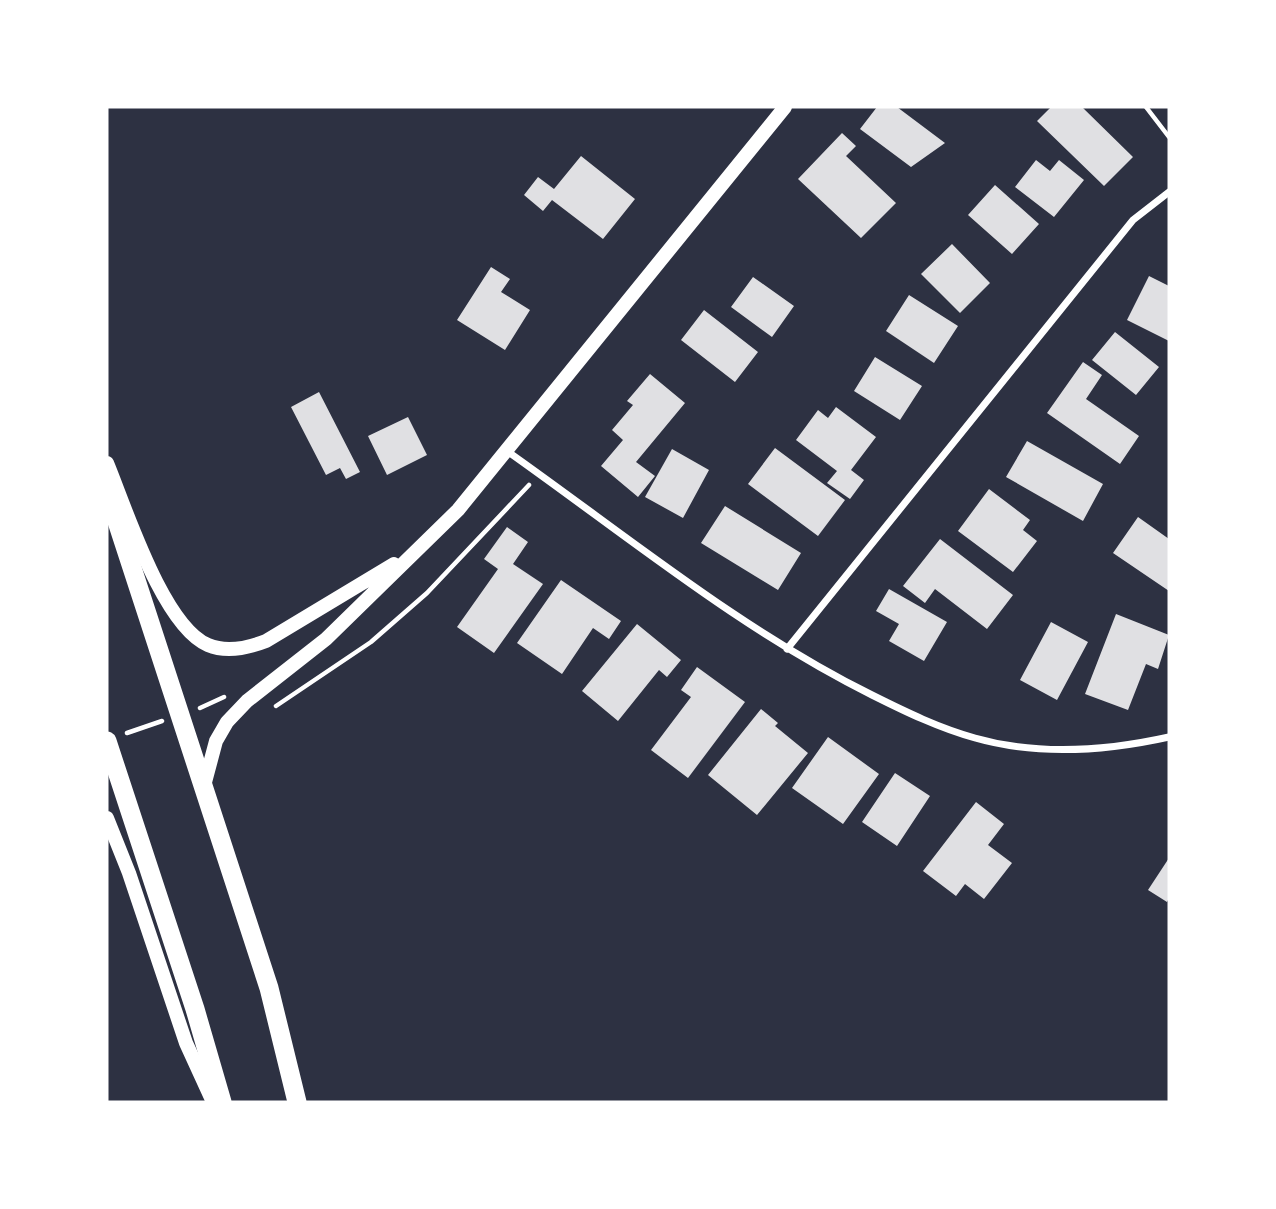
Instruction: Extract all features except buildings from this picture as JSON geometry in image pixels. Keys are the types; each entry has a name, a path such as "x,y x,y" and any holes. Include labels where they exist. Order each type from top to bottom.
{"highway":[{"path":"107,491 268,988 297,1102"},
{"path":"107,741 195,1009 222,1102"}],"main road":[{"path":"204,786 216,741 227,722 247,701 326,639 458,510 785,107"},
{"path":"107,463 163,595 177,620 191,635 209,645 247,648 266,641 419,549"},
{"path":"107,818 127,866 186,1043 213,1102"}],"street":[{"path":"787,649 1133,220 1169,192"},
{"path":"507,451 787,649 916,717 976,739 1057,750 1123,747 1169,737"}],"path":[{"path":"1146,107 1169,137"}]}
